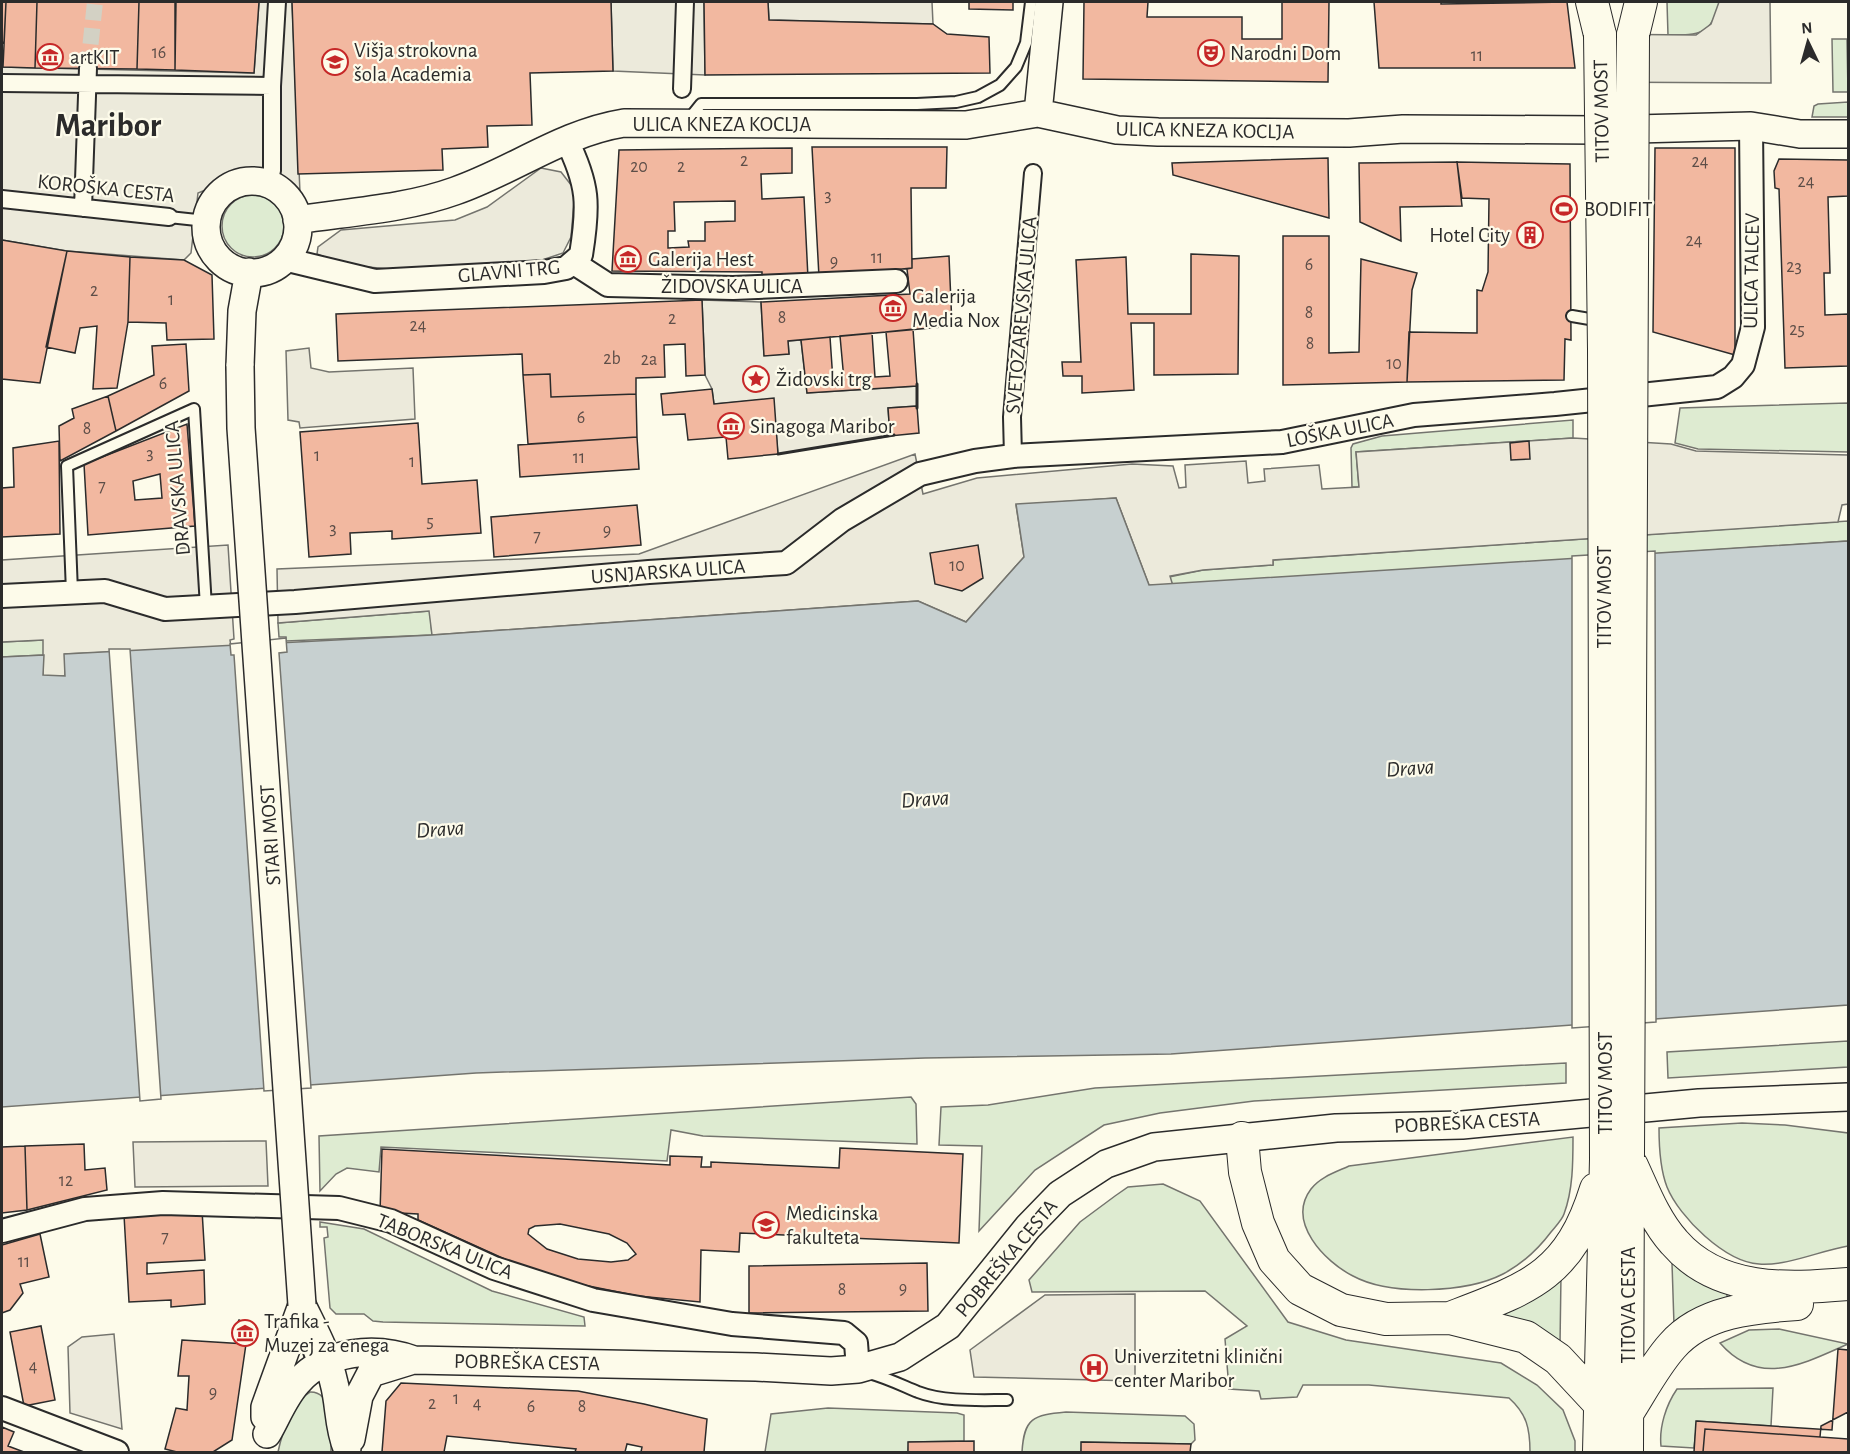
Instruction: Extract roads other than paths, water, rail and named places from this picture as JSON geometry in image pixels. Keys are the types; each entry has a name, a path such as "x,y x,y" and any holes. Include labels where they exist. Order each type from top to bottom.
{"main road":[{"path":"1592,2 1600,35"},
{"path":"1600,35 1608,2"},
{"path":"1629,2 1633,35"},
{"path":"1633,35 1641,2"},
{"name":"TITOV MOST","path":"1600,35 1617,1158"},
{"name":"TITOV MOST","path":"1617,1158 1633,35"},
{"path":"1242,1138 1246,1181 1258,1223 1274,1260 1300,1289 1341,1310 1386,1319 1450,1318 1526,1337 1558,1359 1598,1402"},
{"path":"1450,1318 1513,1294 1534,1282 1559,1260 1576,1240 1617,1158 1647,1199 1673,1242 1710,1273 1755,1286 1810,1287 1848,1284"},
{"name":"TITOVA CESTA","path":"1599,1452 1598,1402 1617,1158"},
{"name":"TITOVA CESTA","path":"1617,1158 1628,1452"},
{"path":"1628,1412 1672,1344 1714,1317 1762,1306 1848,1301"}],"street":[{"path":"272,171 272,80 277,2"},
{"path":"682,89 685,2"},
{"path":"1038,113 1049,2"},
{"path":"2,82 88,76 272,80"},
{"path":"83,208 88,76"},
{"name":"ULICA KNEZA KOCLJA","path":"566,139 599,127 624,123 966,125 1038,113 1116,130 1158,132 1598,130 1751,126 1800,134 1848,134"},
{"name":"ULICA TALCEV","path":"1667,394 1717,387 1733,377 1743,365 1748,352 1753,327 1751,126"},
{"path":"297,220 410,203 453,192 566,139"},
{"name":"GLAVNI TRG","path":"284,259 375,280 544,272 566,268 581,255 587,194 582,170 566,139"},
{"name":"SVETOZAREVSKA ULICA","path":"1013,456 1012,417 1033,173"},
{"path":"251,181 273,186 282,192 289,200 297,220 295,241 284,259 268,269 249,272 231,267 216,256 208,239 206,221 214,200 221,192 231,186 251,181"},
{"name":"KOROŠKA CESTA","path":"2,198 169,218"},
{"name":"ŽIDOVSKA ULICA","path":"574,263 608,285 733,288 896,281"},
{"name":"STARI MOST","path":"249,272 242,311 240,366 242,440 302,1305"},
{"name":"LOŠKA ULICA","path":"1013,456 1282,442 1414,415 1667,394"},
{"name":"USNJARSKA ULICA","path":"2,596 105,591 165,609 295,602 649,572 786,563 842,520 920,474 975,461 1013,456"},
{"name":"POBREŠKA CESTA","path":"414,1360 756,1367 802,1372 858,1369 900,1357 948,1326 1038,1215 1060,1194 1106,1164 1154,1147 1336,1128 1462,1125 1700,1103 1848,1097"},
{"name":"TABORSKA ULICA","path":"2,1231 85,1209 163,1203 339,1208 391,1221 494,1268 593,1300 732,1324 844,1333 856,1343 858,1369"},
{"path":"302,1305 328,1360 335,1386 340,1432 347,1450"},
{"path":"265,1443 265,1407 302,1305"},
{"path":"265,1443 286,1397 299,1381 328,1360 342,1355 379,1352 394,1352 414,1360"},
{"path":"347,1450 354,1433 356,1410 364,1383 371,1373 414,1360"},
{"path":"2,1408 117,1452"}],"lane":[{"path":"684,125 701,104 917,104 956,102 978,97 1000,85 1016,67 1026,43 1031,2"},
{"path":"1598,130 1612,146 1614,155"},
{"path":"1614,201 1615,399"},
{"name":"KOROŠKA CESTA","path":"169,218 206,221"},
{"path":"1572,316 1615,324"},
{"name":"DRAVSKA ULICA","path":"72,592 67,466 194,409 206,607"},
{"path":"328,1360 381,1369"},
{"path":"858,1369 899,1382 919,1392 946,1398 1007,1400"}],"water":[{"name":"Drava","path":"1116,498 1149,585 1848,541 1848,1005 1171,1054 925,1058 476,1073 2,1107 2,657 44,655 43,675 65,676 64,654 432,635 918,601 966,622 1024,557 1016,504"}],"tunnel":[{"path":"88,68 95,2"}],"place":[{"name":"Narodni Dom","path":"1211,53"},
{"name":"artKIT","path":"50,57"},
{"name":"Višja strokovna šola Academia","path":"335,62"},
{"name":"BODIFIT","path":"1564,209"},
{"name":"Hotel City","path":"1530,235"},
{"name":"Galerija Hest","path":"628,259"},
{"name":"Galerija Media Nox","path":"893,308"},
{"name":"Židovski trg","path":"756,379"},
{"name":"Sinagoga Maribor","path":"731,426"},
{"name":"Medicinska fakulteta","path":"766,1225"},
{"name":"Trafika - Muzej za enega","path":"245,1333"},
{"name":"Univerzitetni klinični center Maribor","path":"1094,1368"}],"district":[{"name":"Maribor","path":"108,124"}]}
